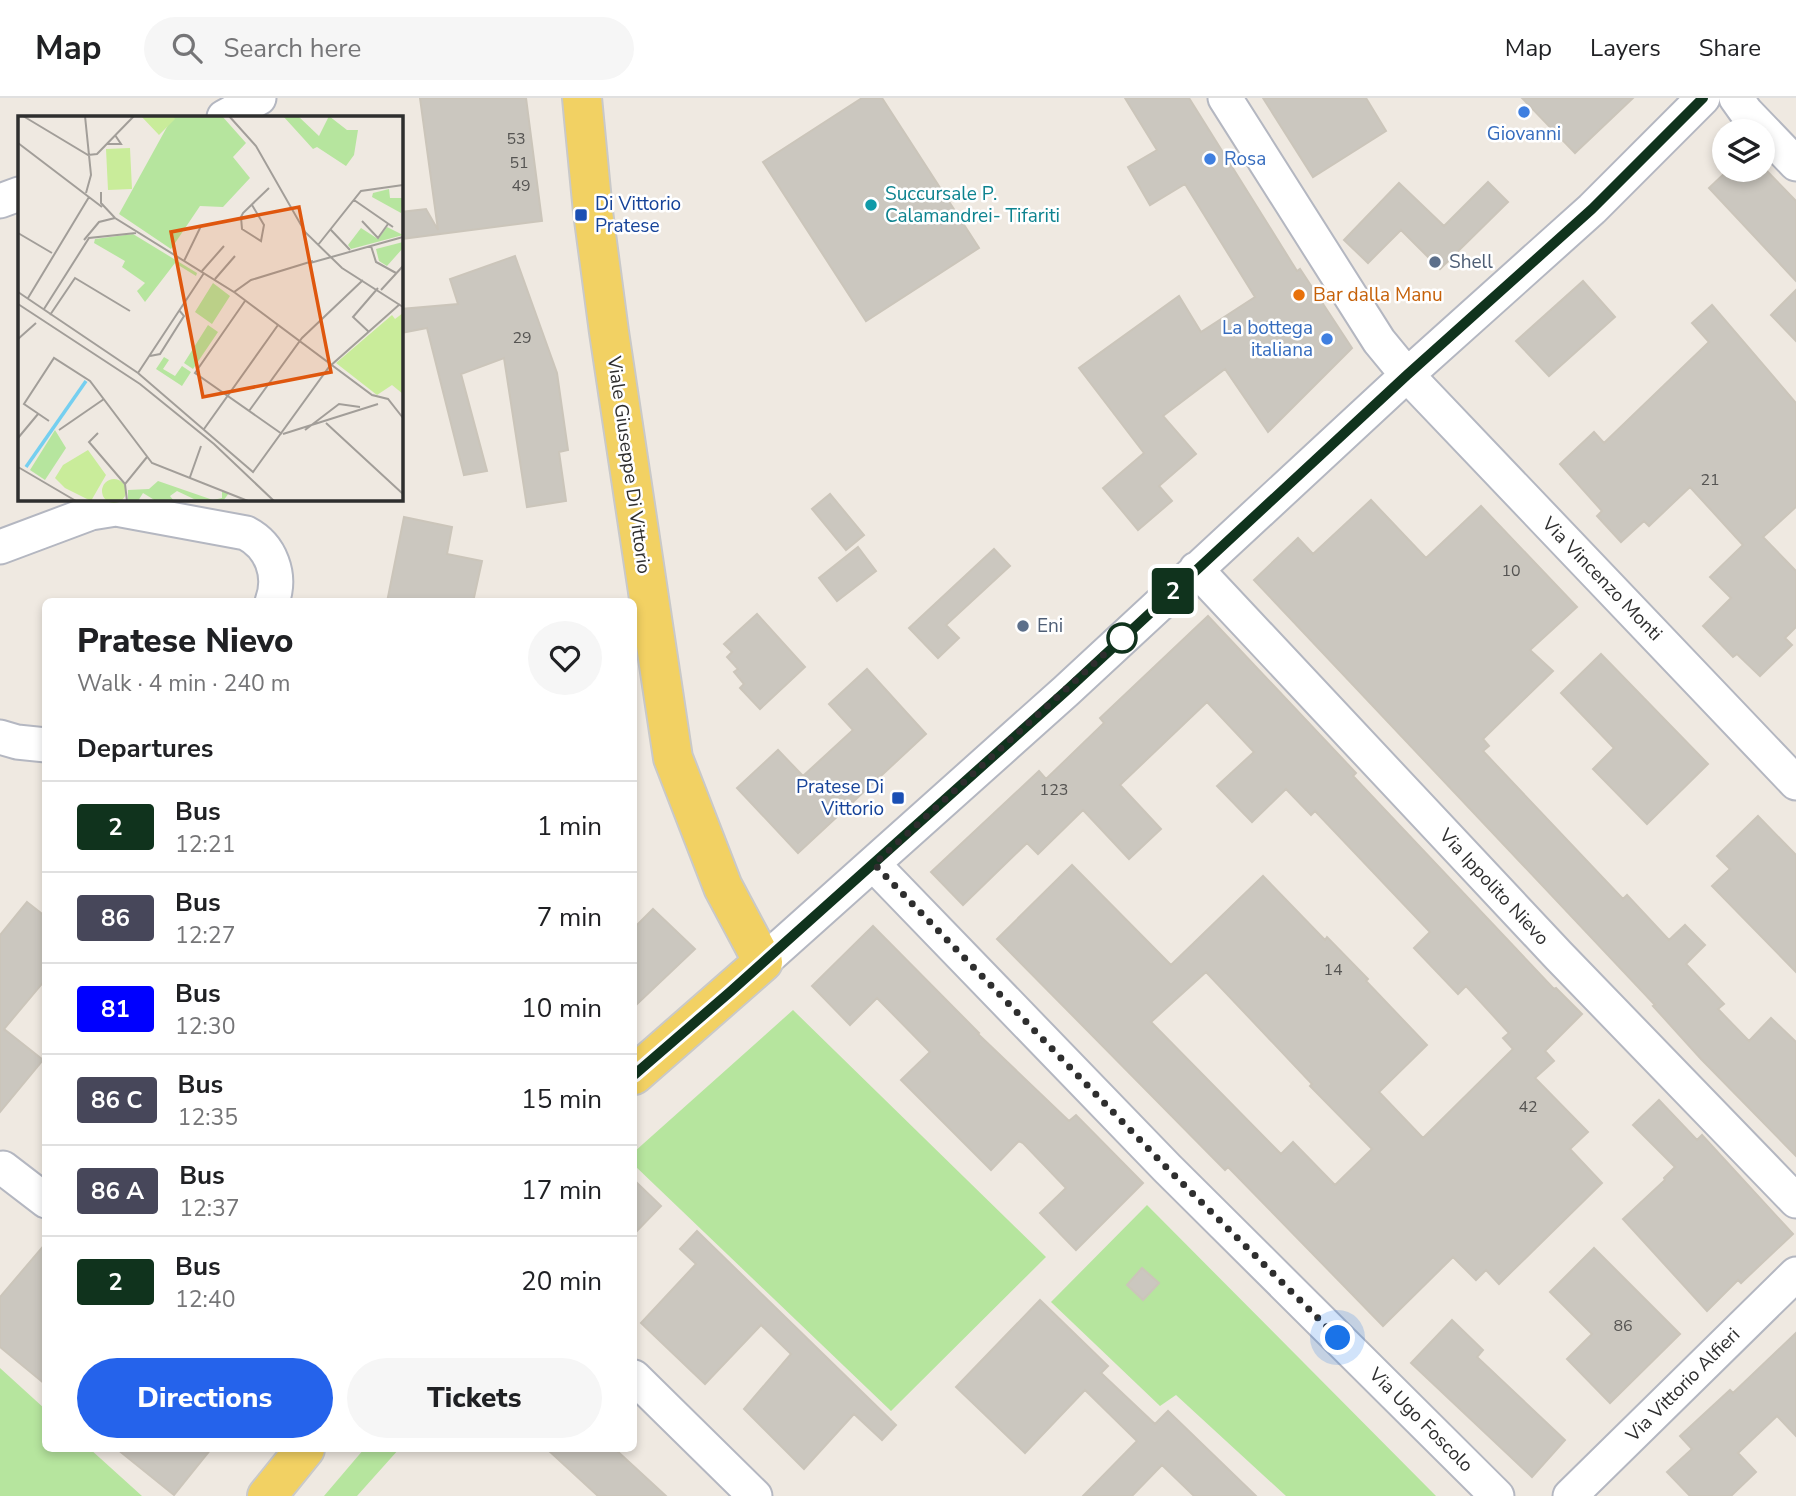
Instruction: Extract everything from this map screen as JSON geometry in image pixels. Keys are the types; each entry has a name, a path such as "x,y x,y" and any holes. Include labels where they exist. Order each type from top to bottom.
{"main road":[{"name":"Viale Giuseppe Di Vittorio","path":"582,98 596,239 673,758 723,887 763,962"},
{"name":"Viale Giuseppe Di Vittorio","path":"605,98 636,340 699,782 699,828"},
{"path":"637,1072 763,962"},
{"path":"267,1496 303,1452"}],"street":[{"path":"226,116 260,98"},
{"name":"Via Vincenzo Monti","path":"1225,98 1379,341 1407,375 1796,783"},
{"path":"763,962 1592,209 1703,98"},
{"path":"1736,98 1796,164"},
{"path":"0,201 18,194"},
{"path":"0,547 91,513 116,509 246,533 257,539 270,555 276,576 273,598"},
{"name":"Via Ippolito Nievo","path":"1196,569 1558,955 1796,1201"},
{"path":"0,737 42,745"},
{"name":"Via Ugo Foscolo","path":"874,864 1167,1168 1497,1496"},
{"path":"3,1168 42,1198"},
{"name":"Via Vittorio Alfieri","path":"1570,1496 1796,1274"},
{"path":"637,1380 755,1496"}],"green space":[{"path":"793,1010 1046,1257 891,1411 637,1168 637,1149"},
{"path":"1147,1205 1436,1496 1286,1496 1176,1395 1160,1406 1051,1302"},
{"path":"0,1368 42,1406 42,1452 93,1452 142,1496 0,1496"},
{"path":"361,1452 396,1452 357,1496 324,1496"}],"building":[{"path":"420,98 526,98 542,221 402,239 402,212 426,209 438,230"},
{"name":"Succursale P. Calamandrei- Tifariti","path":"862,98 882,98 979,248 866,321 763,162"},
{"path":"1125,98 1189,98 1297,271 1300,269 1352,348 1268,432 1225,369 1163,416 1196,454 1159,486 1172,501 1138,530 1103,488 1144,453 1079,368 1179,296 1201,332 1255,297 1185,184 1150,205 1128,167 1157,150"},
{"path":"1263,98 1366,98 1386,131 1313,177"},
{"path":"1522,98 1633,98 1575,153"},
{"path":"1775,179 1796,201 1796,281 1709,188 1715,182 1775,182"},
{"path":"1488,182 1508,202 1440,269 1401,230 1368,263 1344,240 1399,183 1444,226"},
{"path":"515,256 557,373 568,450 559,452 566,501 527,507 504,358 461,374 487,471 464,475 427,328 402,333 402,309 458,304 450,279"},
{"path":"1583,281 1615,317 1549,376 1516,341"},
{"path":"1796,290 1796,341 1771,315"},
{"path":"1712,305 1796,403 1796,507 1763,537 1796,571 1796,627 1785,638 1792,645 1760,676 1737,654 1733,657 1703,626 1731,598 1710,577 1743,545 1690,487 1649,526 1644,521 1621,542 1597,516 1602,511 1560,464 1594,432 1604,443 1709,342 1692,323"},
{"path":"830,494 864,535 846,550 812,509"},
{"path":"1371,500 1426,558 1481,506 1577,607 1530,650 1553,671 1483,739 1489,746 1483,751 1623,899 1627,895 1669,940 1685,925 1705,945 1686,964 1724,1004 1718,1009 1749,1041 1771,1018 1796,1042 1796,1156 1701,1059 1653,1006 1655,1005 1254,580 1298,538 1313,554"},
{"path":"404,517 452,527 447,554 482,561 474,598 388,598"},
{"path":"858,547 876,571 837,601 819,578"},
{"path":"994,549 1010,566 946,625 959,638 938,658 909,628"},
{"path":"757,614 805,667 760,709 740,688 744,684 734,672 738,669 727,657 732,652 724,644"},
{"path":"1208,616 1356,773 1353,776 1554,989 1582,1014 1545,1051 1554,1061 1535,1078 1588,1132 1570,1149 1602,1183 1499,1284 1486,1270 1476,1280 1453,1257 1383,1326 1228,1167 1225,1170 997,939 1072,865 1171,965 1263,876 1325,940 1327,937 1368,979 1366,981 1427,1045 1379,1092 1423,1138 1513,1049 1503,1038 1509,1033 1466,986 1458,994 1414,948 1430,932 1315,811 1311,815 1286,789 1252,822 1217,786 1254,752 1207,702 1120,785 1161,829 1129,859 1083,810 1038,854 1027,843 963,905 931,872 1039,771 1046,779 1104,723 1100,718","holes":["1206,972 1312,1084 1310,1086 1372,1149 1335,1185 1293,1142 1281,1154 1151,1022"]},
{"path":"1601,654 1708,764 1647,824 1593,769 1614,748 1561,693"},
{"path":"867,669 926,734 798,853 737,788 778,750 803,776 853,730 829,704"},
{"path":"1758,816 1796,855 1796,972 1712,886 1730,869 1717,856"},
{"path":"27,902 42,914 42,984 4,1029 42,1061 0,1112 0,935"},
{"path":"653,909 695,949 637,1004 637,925"},
{"path":"873,926 978,1034 1069,1121 1076,1115 1143,1183 1076,1250 1040,1213 1066,1188 1023,1143 1019,1141 991,1170 901,1080 930,1052 877,998 850,1025 812,986"},
{"path":"1659,1100 1697,1140 1702,1135 1793,1234 1741,1283 1738,1280 1707,1311 1623,1219 1665,1180 1675,1167 1633,1125"},
{"path":"637,1183 661,1206 637,1231"},
{"path":"697,1231 896,1425 882,1440 854,1414 804,1469 744,1409 791,1354 761,1325 705,1384 641,1323 696,1264 680,1249"},
{"path":"42,1248 42,1382 0,1347 0,1297"},
{"path":"1594,1248 1680,1334 1610,1403 1567,1359 1592,1334 1550,1292"},
{"path":"1142,1268 1159,1283 1143,1300 1127,1285"},
{"path":"1040,1300 1108,1366 1101,1373 1155,1424 1168,1411 1256,1496 1194,1496 1162,1465 1132,1496 1083,1496 1137,1441 1085,1390 1025,1453 956,1387"},
{"path":"1452,1320 1483,1350 1477,1357 1565,1440 1532,1477 1411,1363"},
{"path":"1796,1333 1796,1436 1777,1416 1738,1453 1756,1472 1731,1496 1690,1496 1667,1472 1692,1449 1680,1436 1730,1390 1733,1393"},
{"path":"121,1452 209,1452 174,1495"},
{"path":"550,1452 618,1452 666,1496 598,1496"}],"bus line":[{"name":"2","path":"637,1072 1066,691 1407,375 1592,209 1703,98"}],"place":[{"name":"Giovanni","path":"1524,112"},
{"name":"Rosa","path":"1210,159"},
{"name":"Succursale P. Calamandrei- Tifariti","path":"871,205"},
{"name":"Di Vittorio Pratese","path":"581,215"},
{"name":"Shell","path":"1435,262"},
{"name":"Bar dalla Manu","path":"1299,295"},
{"name":"La bottega italiana","path":"1327,339"},
{"name":"Eni","path":"1023,626"},
{"name":"Pratese Di Vittorio","path":"898,798"}],"route":[{"path":"1122,638 874,864 1167,1168 1338,1338"}]}
